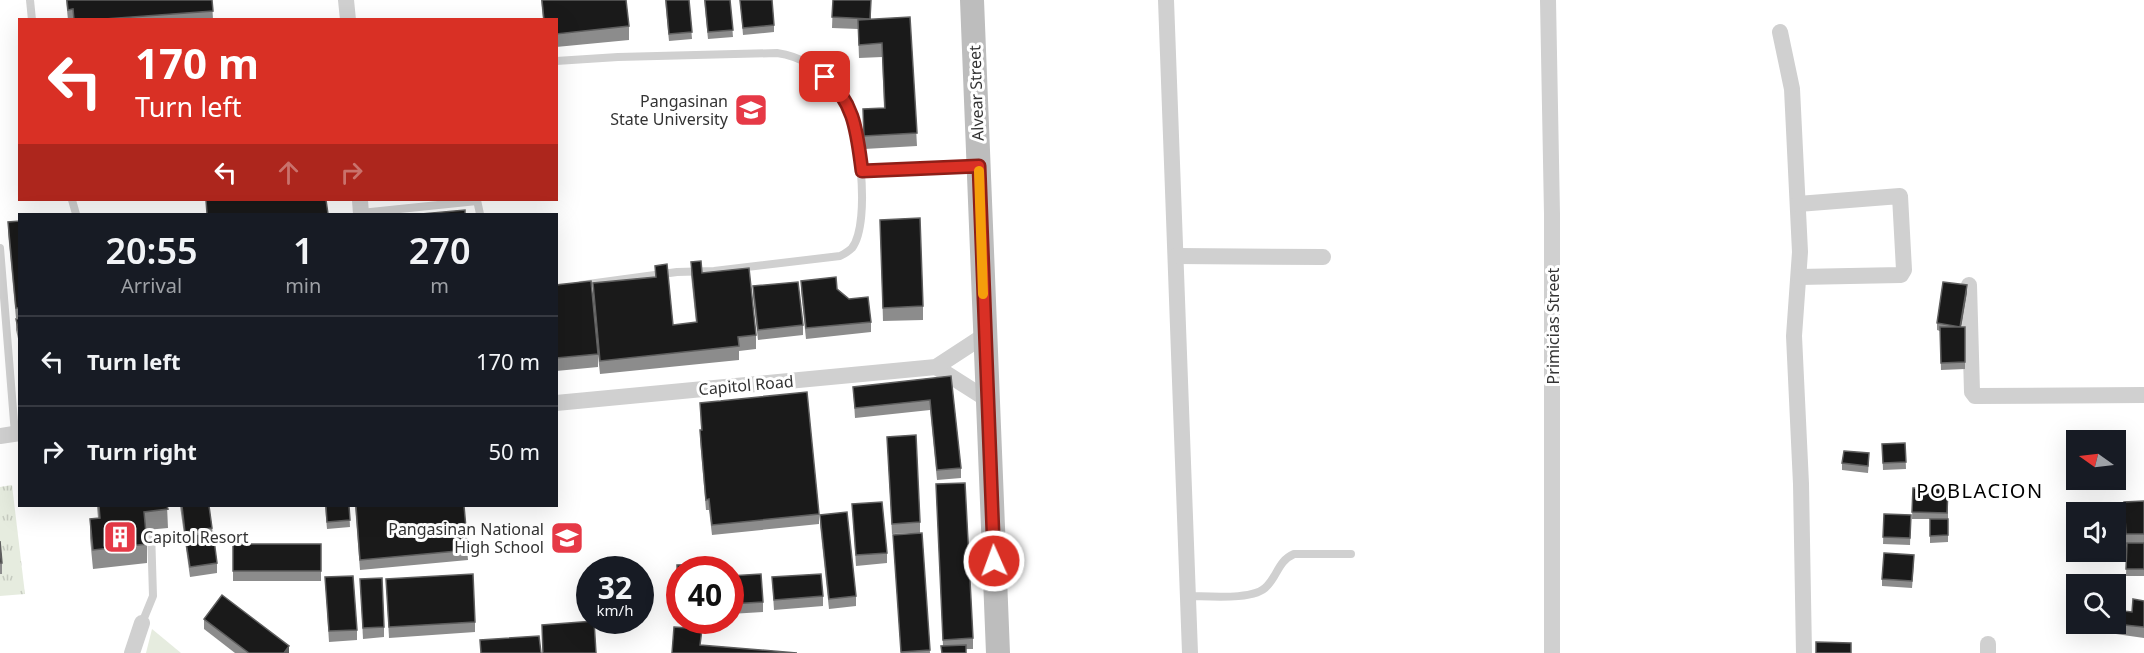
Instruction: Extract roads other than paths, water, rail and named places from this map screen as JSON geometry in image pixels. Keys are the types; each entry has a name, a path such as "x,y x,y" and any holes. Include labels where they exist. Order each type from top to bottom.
{"street":[{"path":"346,0 348,18"},
{"name":"Alvear Street","path":"972,0 998,653"},
{"path":"1166,0 1190,653"},
{"name":"Primicias Street","path":"1548,0 1552,226 1552,653"},
{"path":"1780,32 1792,89 1798,204 1799,276 1794,336 1801,484 1804,653"},
{"path":"1798,204 1900,196 1904,270 1900,274 1799,276"},
{"path":"1177,256 1323,256"},
{"path":"1969,285 1975,396 2144,395"},
{"name":"Capitol Road","path":"558,403 936,367 985,335"},
{"path":"936,367 988,400"},
{"path":"132,653 142,623"}],"lane":[{"path":"30,0 32,18"},
{"path":"558,62 628,56 777,52 791,55 811,64 840,90 855,124 862,171 858,233 852,248 840,256 714,271 677,272 567,287"},
{"path":"862,171 979,166"},
{"path":"361,209 464,201"},
{"path":"0,248 11,434"},
{"path":"142,623 153,596 152,530"},
{"path":"1188,596 1252,595 1268,586 1287,557 1294,554 1351,554"}],"place":[{"name":"Pangasinan State University","path":"751,110"},
{"name":"Capitol Resort","path":"120,537"},
{"name":"Pangasinan National High School","path":"567,538"}],"district":[{"name":"POBLACION","path":"1980,491"}]}
